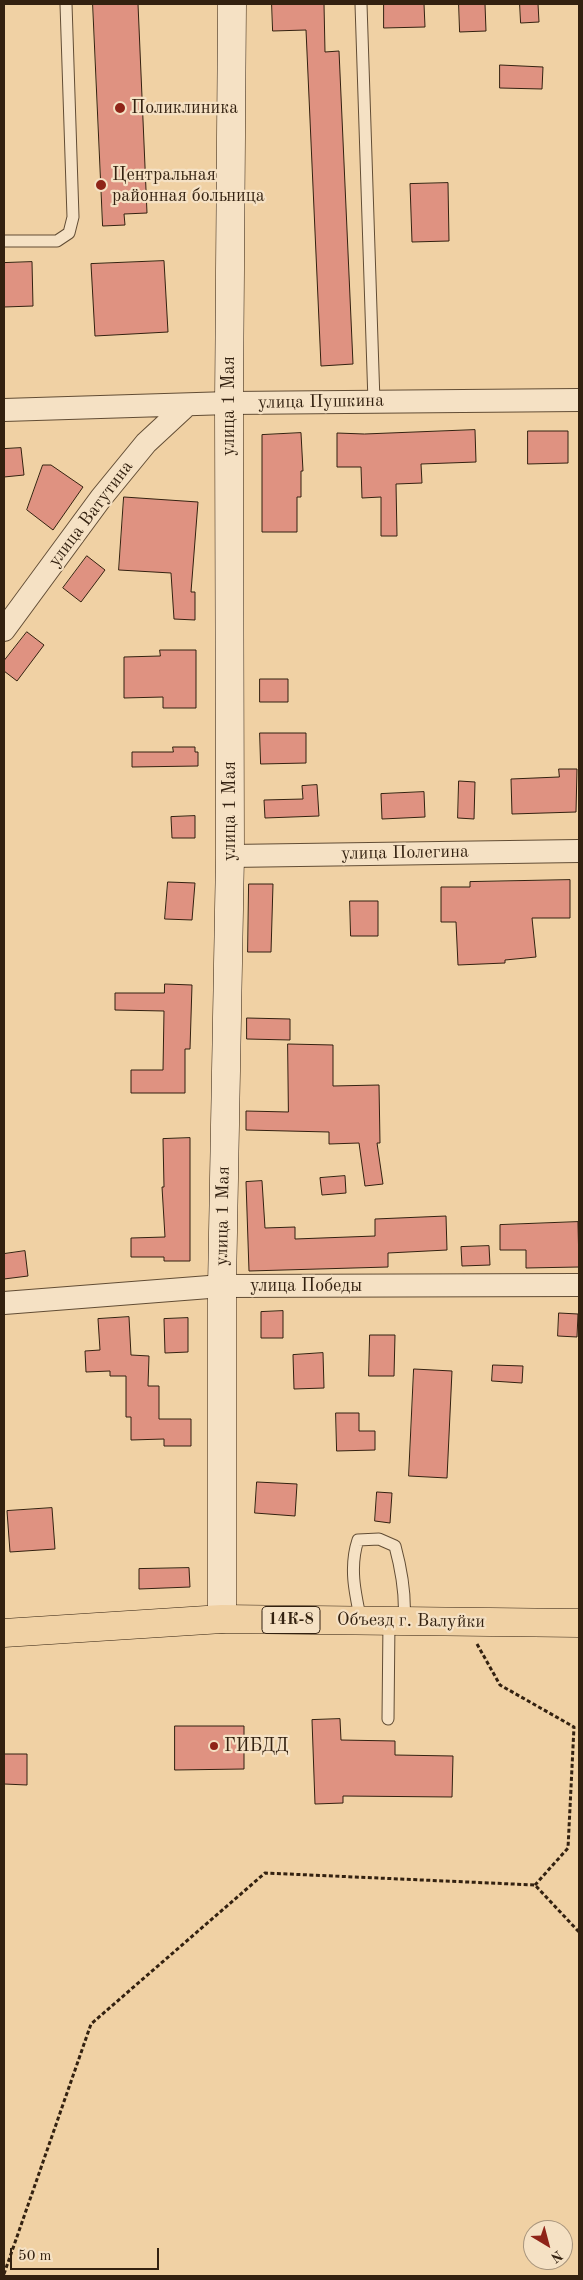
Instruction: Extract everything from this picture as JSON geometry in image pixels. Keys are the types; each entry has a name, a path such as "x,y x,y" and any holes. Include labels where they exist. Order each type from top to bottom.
{"main road":[{"name":"улица 1 Мая","path":"222,1619 222,1286 230,856 229,403 232,4"},
{"name":"Объезд г. Валуйки","path":"4,1633 222,1619 579,1623"}],"street":[{"name":"улица Пушкина","path":"4,410 229,403 579,400"},
{"name":"улица Ватутина","path":"4,630 101,498 140,450 187,405"},
{"name":"улица Полегина","path":"230,856 579,851"},
{"name":"улица Победы","path":"4,1303 222,1286 579,1285"}],"lane":[{"path":"4,241 58,241 68,234 71,225 73,217 66,4"},
{"path":"361,4 374,402"},
{"path":"361,1621 353,1582 354,1554 358,1540 379,1539 395,1546 403,1574 406,1601 397,1621 388,1719"}],"path":[{"path":"465,1622 500,1685 574,1727 568,1848 535,1885"},
{"path":"4,2274 91,2024 265,1873 535,1885 579,1932"}],"building":[{"name":"Поликлиника","path":"93,4 138,4 147,213 124,214 125,225 103,226"},
{"path":"272,4 324,4 325,52 339,51 353,364 321,366 306,30 273,31"},
{"path":"384,4 424,4 425,27 384,28"},
{"path":"459,4 485,4 486,31 460,32"},
{"path":"520,4 538,4 539,22 521,23"},
{"path":"500,65 543,67 542,89 500,88"},
{"path":"448,183 449,241 412,242 410,184"},
{"path":"164,261 168,332 95,336 91,264"},
{"path":"32,262 33,306 4,307 4,263"},
{"path":"475,430 476,462 421,464 422,483 396,484 397,536 381,536 381,497 362,498 361,467 337,467 337,433 364,434"},
{"path":"528,431 568,431 568,463 528,464"},
{"path":"301,433 303,471 301,471 301,497 297,497 297,532 262,532 262,435"},
{"path":"21,448 24,475 4,477 4,449"},
{"path":"43,465 51,465 83,487 53,530 27,510"},
{"path":"124,497 198,502 191,592 195,592 195,620 174,619 171,573 119,570"},
{"path":"87,556 105,570 81,602 63,588"},
{"path":"27,632 44,645 17,681 4,671 4,661"},
{"path":"160,650 196,650 196,708 163,708 163,697 124,698 124,657 160,656"},
{"path":"260,679 288,679 288,702 260,702"},
{"path":"260,733 306,733 306,763 261,764"},
{"path":"173,747 195,747 195,752 198,752 198,766 132,767 132,752 173,752"},
{"path":"559,769 577,769 576,812 512,814 511,779 559,777"},
{"path":"459,781 475,782 474,819 458,818"},
{"path":"317,785 319,816 265,818 264,800 303,799 302,786"},
{"path":"424,792 425,817 382,819 381,794"},
{"path":"195,816 195,838 172,838 171,817"},
{"path":"570,880 570,918 532,918 536,957 505,960 505,963 458,965 456,922 441,922 441,887 470,887 470,882"},
{"path":"168,882 195,883 192,920 165,919"},
{"path":"249,884 273,884 271,952 248,952"},
{"path":"350,901 378,901 378,936 351,936"},
{"path":"165,984 192,985 190,1049 185,1049 185,1093 131,1093 131,1070 163,1070 164,1011 115,1010 115,993 164,993"},
{"path":"247,1018 290,1019 290,1040 247,1039"},
{"path":"288,1044 333,1045 333,1086 379,1085 380,1143 377,1143 383,1184 365,1186 359,1143 329,1144 329,1132 246,1130 246,1111 288,1112"},
{"path":"190,1138 190,1261 164,1261 164,1257 131,1257 131,1238 165,1237 162,1187 164,1187 163,1139"},
{"path":"345,1176 346,1193 322,1195 320,1178"},
{"path":"262,1181 265,1228 295,1227 295,1239 375,1236 375,1219 446,1216 447,1250 388,1253 388,1267 249,1271 246,1182"},
{"path":"578,1222 579,1267 526,1268 526,1250 500,1250 500,1225"},
{"path":"489,1246 490,1265 462,1266 461,1247"},
{"path":"25,1251 28,1276 4,1279 4,1254"},
{"path":"283,1311 283,1338 261,1338 261,1312"},
{"path":"559,1313 578,1314 577,1337 558,1336"},
{"path":"129,1317 131,1355 149,1356 148,1386 159,1386 159,1419 191,1419 191,1446 164,1446 164,1439 131,1440 131,1417 126,1417 126,1376 110,1376 110,1371 86,1372 85,1351 100,1350 98,1319"},
{"path":"188,1318 188,1352 165,1353 164,1319"},
{"path":"370,1335 395,1335 394,1376 369,1376"},
{"path":"323,1353 324,1388 294,1389 293,1355"},
{"path":"493,1365 523,1366 522,1383 492,1381"},
{"path":"414,1369 452,1371 447,1478 409,1476"},
{"path":"336,1413 359,1413 359,1431 375,1431 375,1450 337,1451"},
{"path":"257,1482 297,1484 295,1516 255,1513"},
{"path":"377,1492 392,1493 390,1523 375,1521"},
{"path":"52,1508 55,1549 10,1552 7,1511"},
{"path":"189,1568 190,1587 139,1589 139,1569"},
{"path":"340,1719 341,1740 395,1741 395,1755 453,1756 452,1797 343,1796 343,1803 315,1804 312,1720"},
{"path":"175,1726 244,1726 244,1769 175,1770"},
{"path":"4,1754 27,1754 27,1785 4,1784"}],"place":[{"name":"Поликлиника","path":"120,108"},
{"name":"Центральная районная больница","path":"101,185"},
{"name":"ГИБДД","path":"214,1746"}]}
